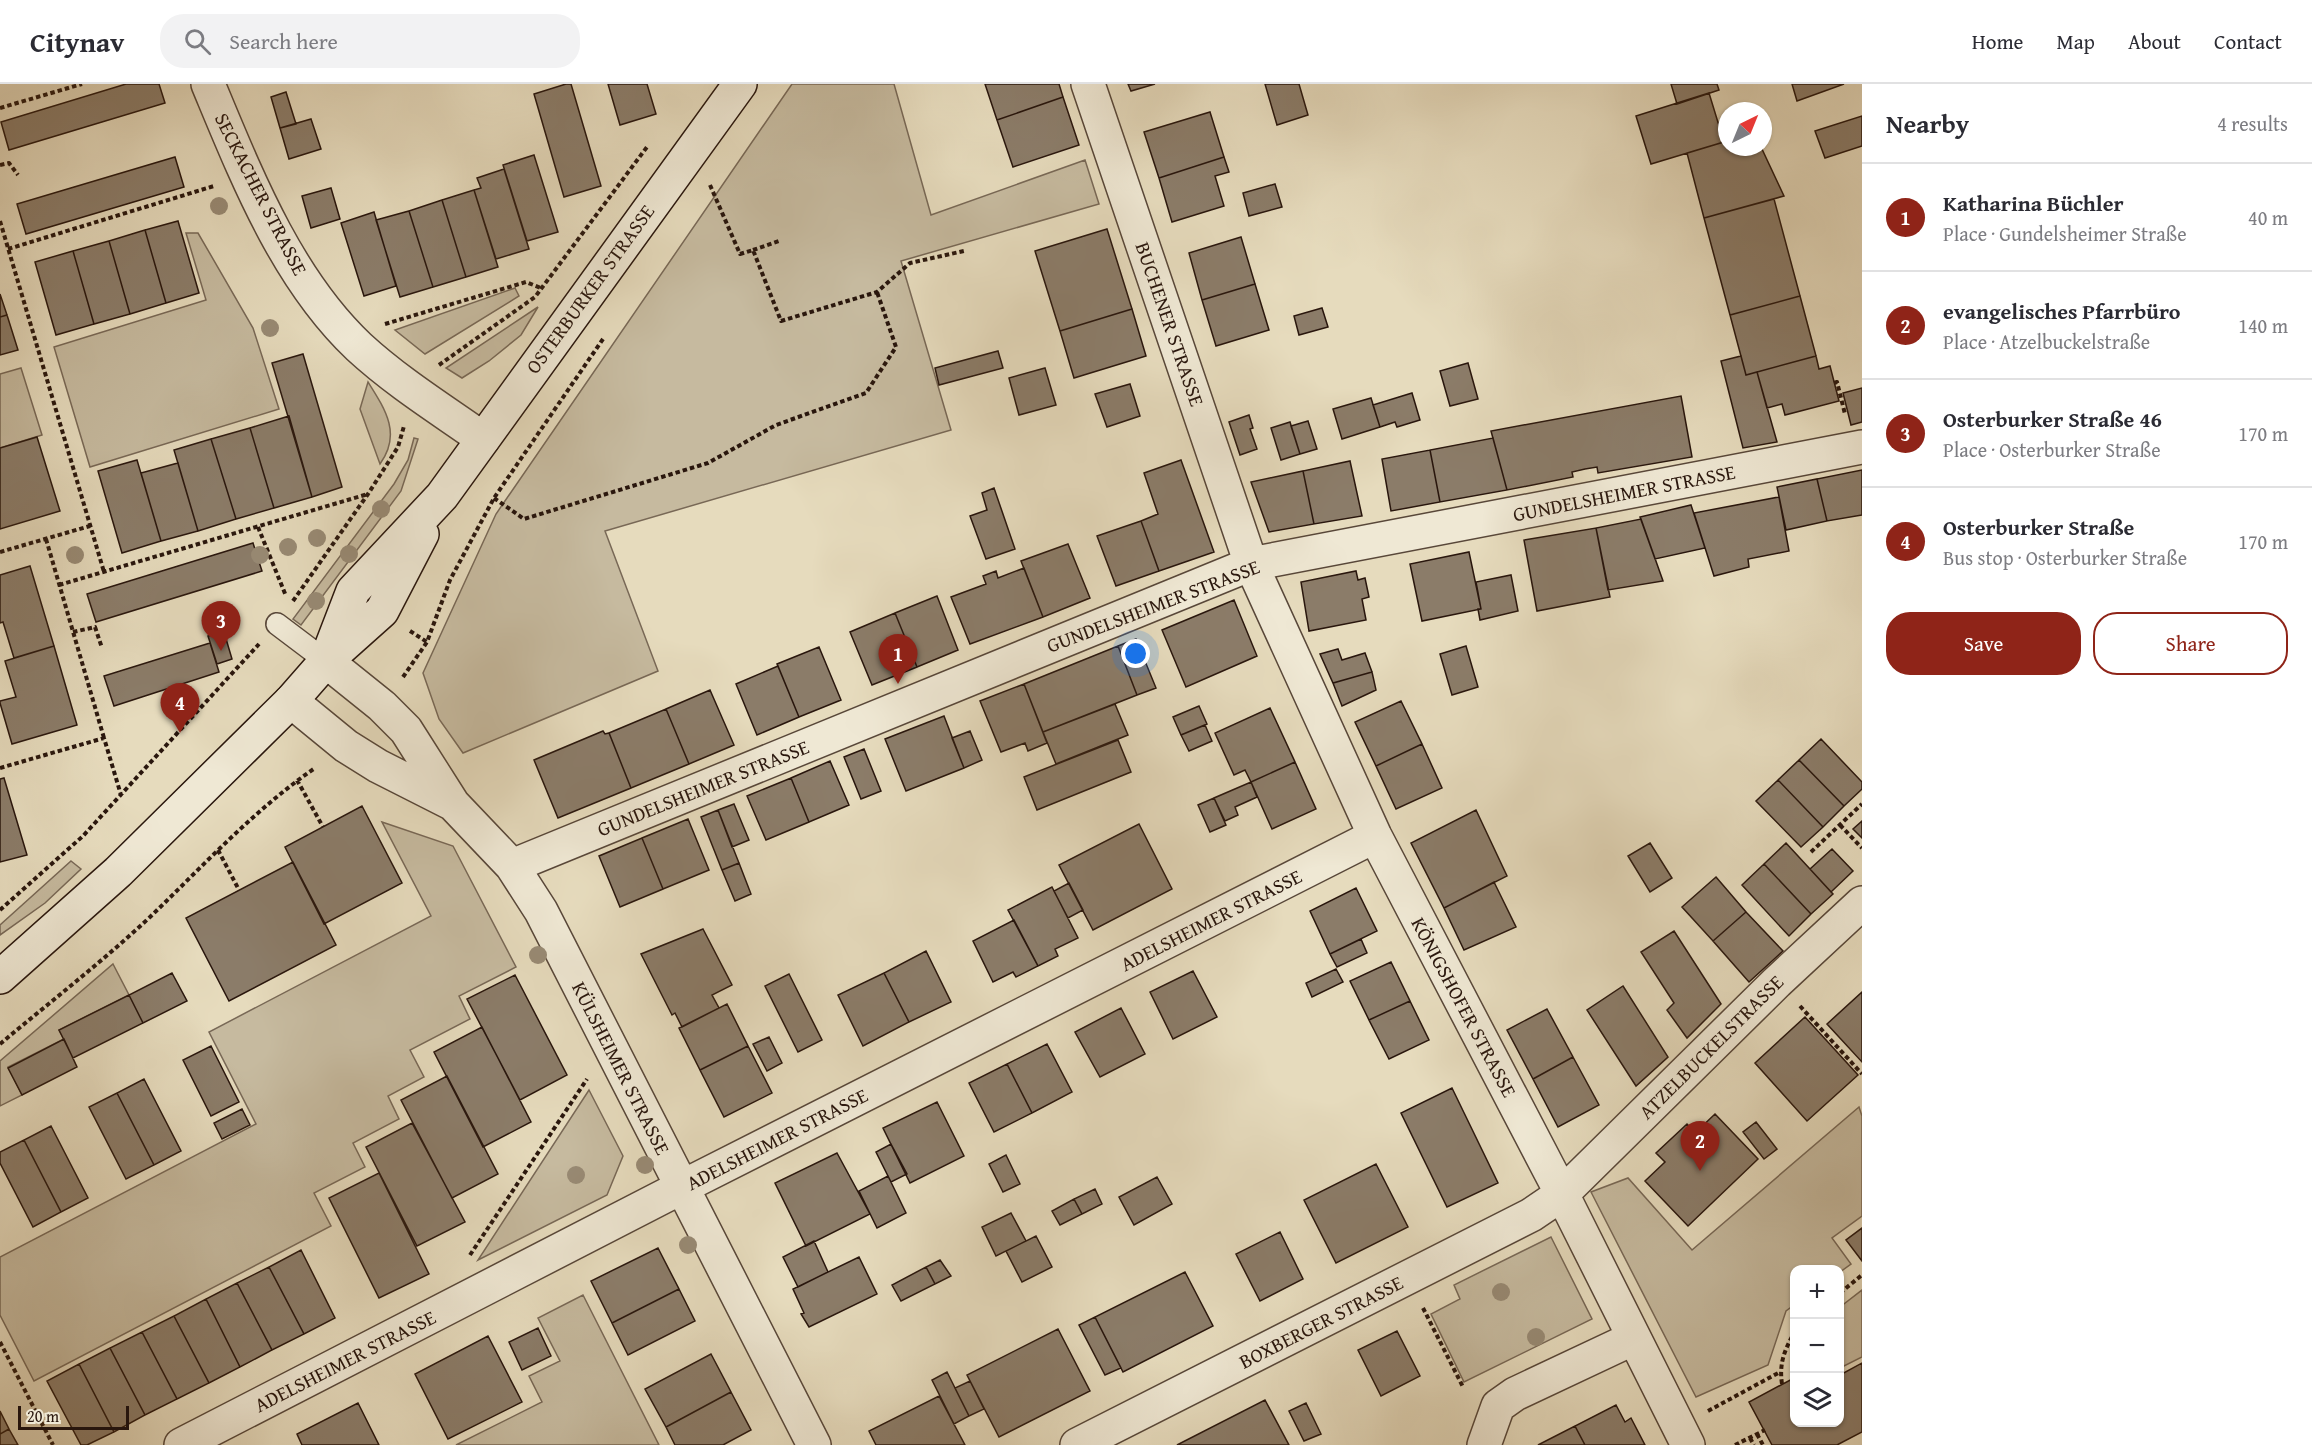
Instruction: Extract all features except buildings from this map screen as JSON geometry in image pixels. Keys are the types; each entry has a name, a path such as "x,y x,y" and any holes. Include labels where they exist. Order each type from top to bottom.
{"street":[{"name":"SECKACHER STRASSE","path":"208,84 287,255 320,304 360,347 420,395 483,440"},
{"name":"OSTERBURKER STRASSE","path":"0,977 118,872 291,701 326,661 353,591 442,496 740,84"},
{"name":"BUCHENER STRASSE","path":"1088,84 1251,564"},
{"name":"GUNDELSHEIMER STRASSE","path":"512,866 1251,564 1862,447"},
{"name":"KÖNIGSHOFER STRASSE","path":"1251,564 1376,836 1562,1194 1683,1436"},
{"name":"KÜLSHEIMER STRASSE","path":"326,661 382,706 406,730 453,804 512,866 541,911 814,1445"},
{"name":"KÜLSHEIMER STRASSE","path":"291,701 346,746 378,766 453,804"},
{"name":"ADELSHEIMER STRASSE","path":"181,1445 682,1187 1376,836"},
{"name":"ATZELBUCKELSTRASSE","path":"1562,1194 1777,982 1862,903"},
{"name":"BOXBERGER STRASSE","path":"1077,1445 1531,1215 1562,1194"},
{"path":"1484,1445 1498,1406 1515,1394 1634,1338"}],"lane":[{"path":"277,624 326,661"}],"path":[{"path":"0,108 82,84"},
{"path":"258,527 290,606 369,495 398,447 407,416 439,364 534,297 653,139"},
{"path":"0,165 9,163 18,175"},
{"path":"8,249 188,195 248,174"},
{"path":"710,184 740,254 779,241"},
{"path":"0,221 104,572"},
{"path":"753,250 781,321 877,292 910,263 964,251"},
{"path":"360,347 384,324 526,282 541,288"},
{"path":"494,498 524,519 708,463 776,424 866,393 896,347 877,292"},
{"path":"59,585 369,495"},
{"path":"0,552 90,526"},
{"path":"46,539 122,796"},
{"path":"0,910 83,836 122,796 277,624"},
{"path":"73,632 95,627 102,648"},
{"path":"0,768 104,738"},
{"path":"297,780 323,827"},
{"path":"1811,852 1862,804"},
{"path":"1840,825 1862,848"},
{"path":"218,850 239,890"},
{"path":"1777,982 1862,1074"},
{"path":"472,1296 459,1271 589,1075 617,1060"},
{"path":"1844,1289 1862,1275"},
{"path":"1408,1278 1463,1387"},
{"path":"1782,1384 1780,1372 1784,1352 1790,1341"},
{"path":"0,1342 53,1445"},
{"path":"1683,1436 1780,1372"},
{"path":"1735,1445 1765,1430"},
{"path":"1757,1434 1763,1445"},
{"path":"1750,1438 1754,1445"}],"shaded area":[{"path":"792,84 894,84 931,215 1085,160 1099,204 901,261 951,430 605,531 658,671 463,753 439,719 423,673 496,514"},
{"path":"186,233 198,233 253,328 279,409 90,467 54,347 206,300"},
{"path":"515,288 519,296 425,354 395,330"},
{"path":"538,307 521,335 489,361 462,378 446,368"},
{"path":"21,368 42,435 0,448 0,374"},
{"path":"368,382 389,422 390,442 380,464 360,409"},
{"path":"414,438 418,439 401,491 301,625 293,619 394,484 408,460"},
{"path":"382,822 453,846 516,967 459,996 470,1019 410,1050 424,1077 388,1096 399,1119 353,1143 365,1167 314,1193 331,1226 34,1381 0,1315 0,1257 256,1124 209,1032 431,916"},
{"path":"71,861 81,869 45,903 0,935 0,925"},
{"path":"113,964 129,995 59,1030 64,1039 8,1067 22,1095 0,1106 0,1061"},
{"path":"589,1090 623,1156 607,1195 478,1260"},
{"path":"1859,1107 1862,1116 1862,1216 1832,1238 1851,1264 1844,1269 1844,1265 1790,1265 1790,1308 1786,1311 1768,1365 1696,1397 1591,1192 1628,1178 1692,1250"},
{"path":"1551,1237 1592,1319 1464,1382 1431,1314 1460,1299 1454,1285"},
{"path":"1862,1290 1862,1357 1844,1366 1844,1319 1844,1304"},
{"path":"583,1295 659,1445 456,1445 542,1402 529,1376 560,1361 538,1318"}],"place":[{"name":"Osterburker Straße 46","path":"221,651"},
{"name":"Katharina Büchler","path":"898,684"},
{"name":"Osterburker Straße","path":"180,733"},
{"name":"evangelisches Pfarrbüro","path":"1700,1171"}]}
